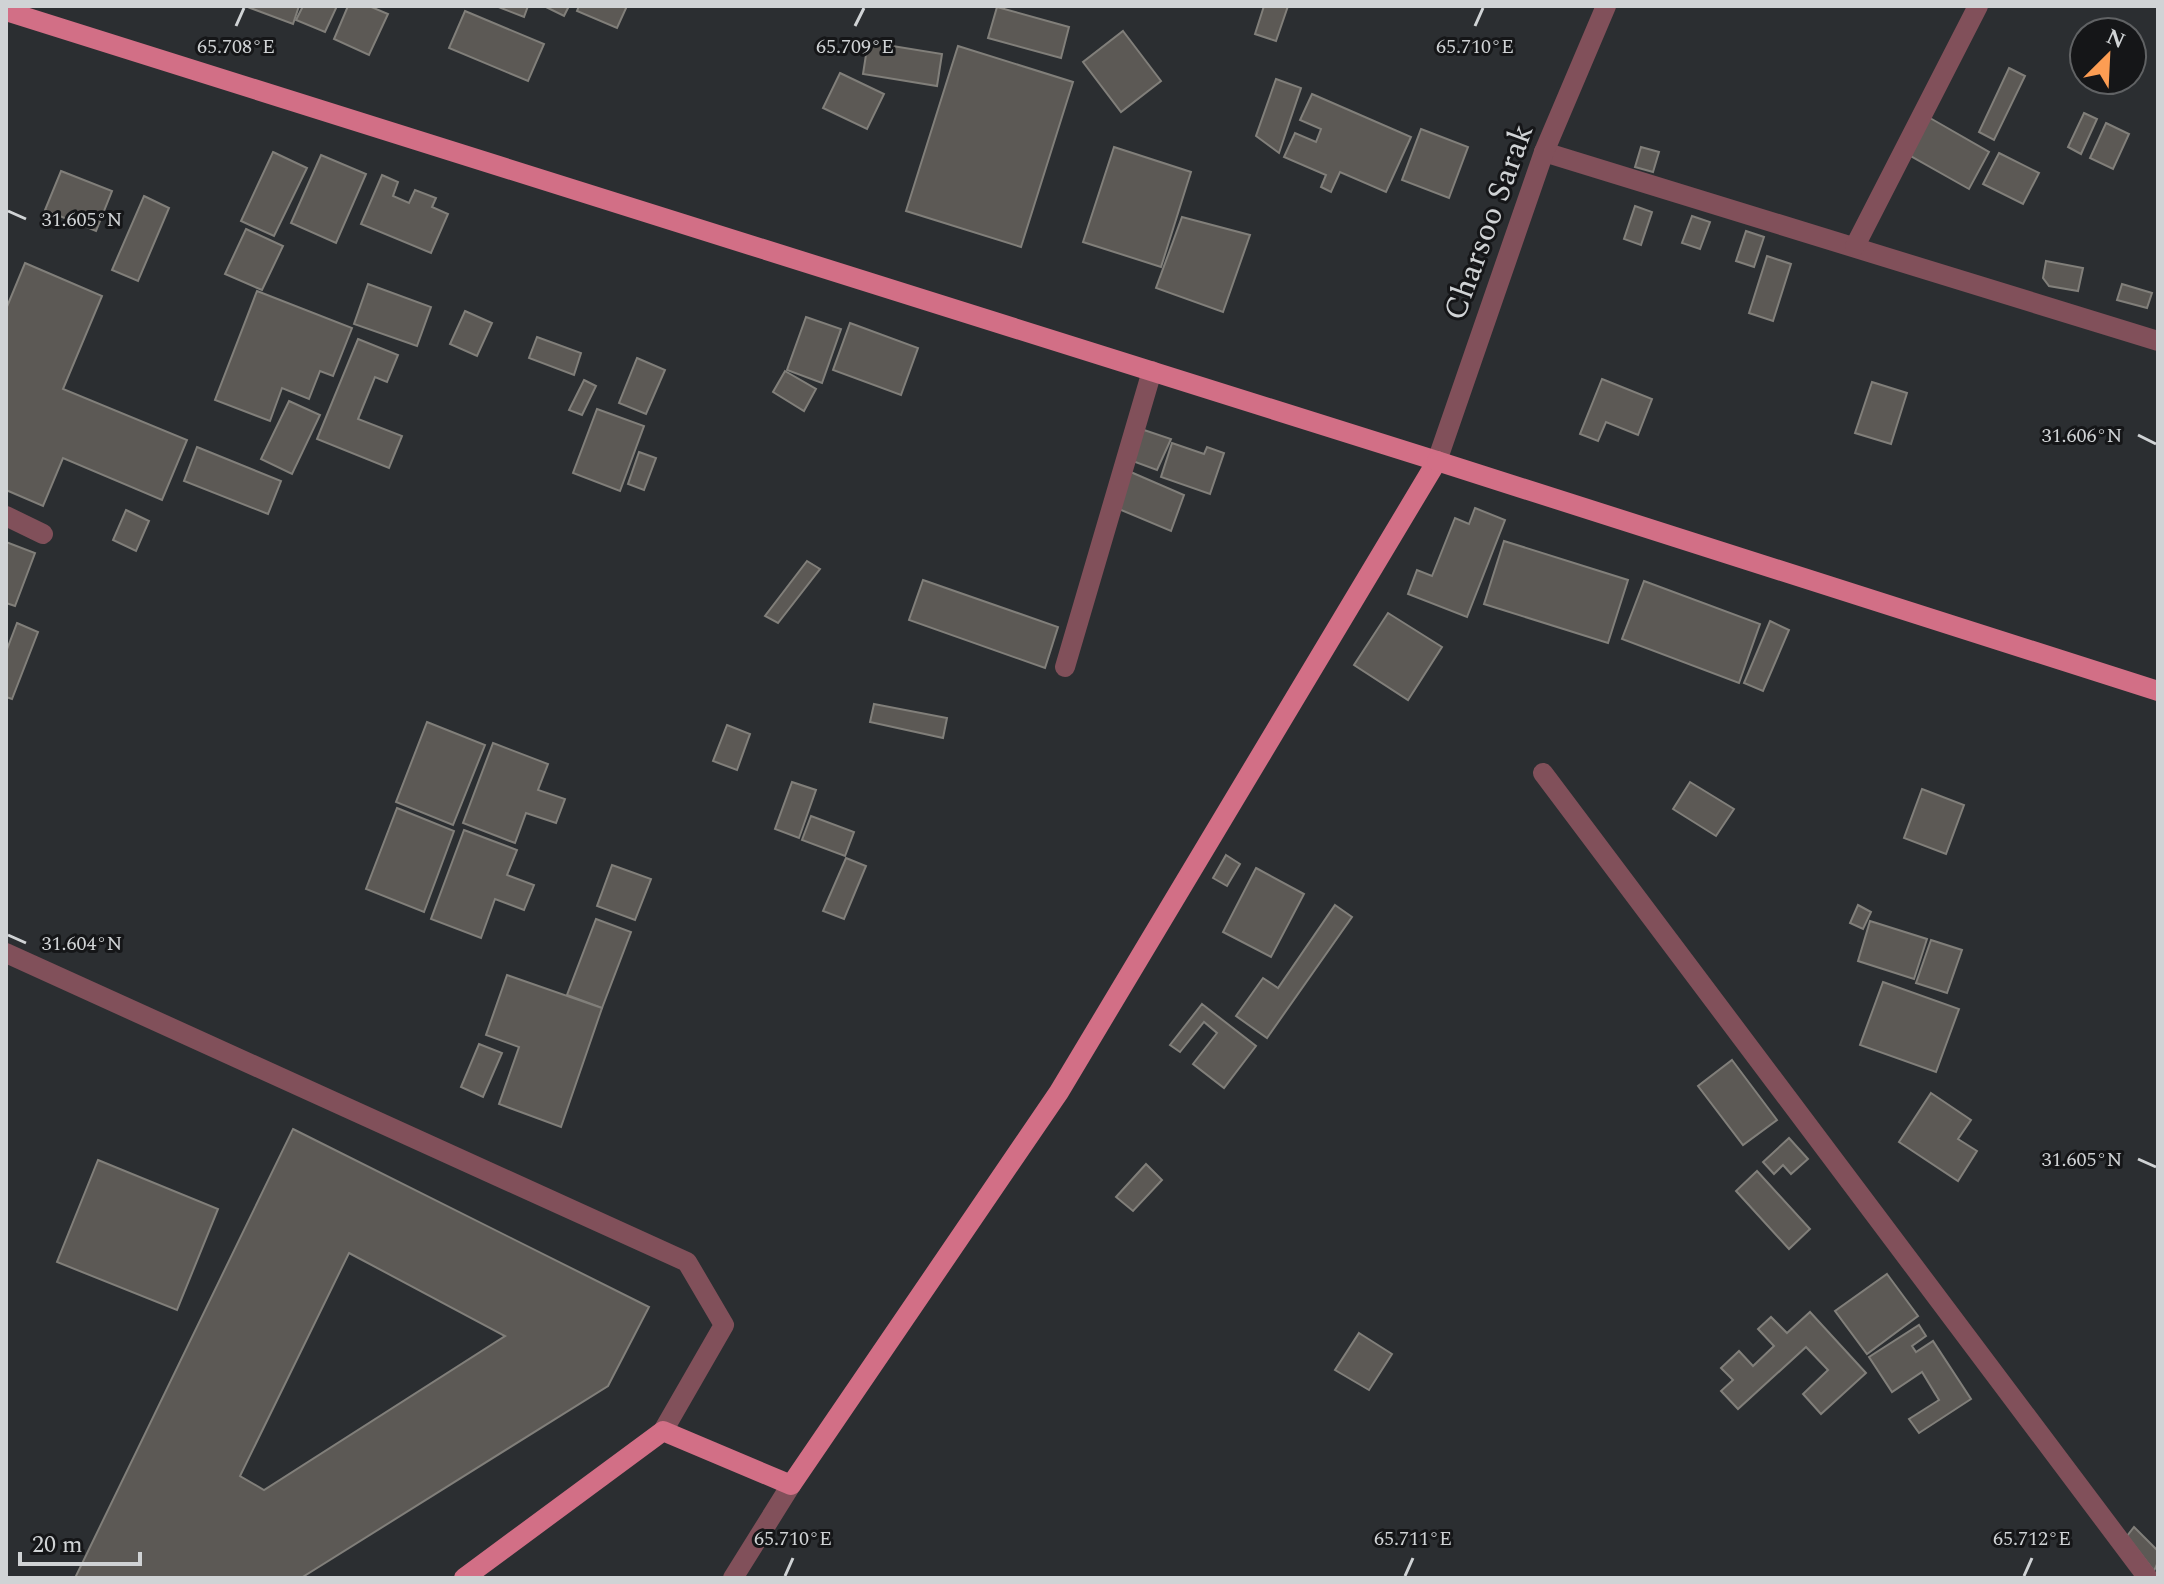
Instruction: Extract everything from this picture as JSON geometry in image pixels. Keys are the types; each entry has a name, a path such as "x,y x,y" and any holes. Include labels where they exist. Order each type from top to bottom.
{"main road":[{"path":"6,11 2158,691"},
{"path":"464,1578 663,1431 791,1485 1059,1092 1437,461"}],"street":[{"name":"Charsoo Sarak","path":"1437,461 1544,152 1606,6"},
{"path":"1855,246 1978,6"},
{"path":"1544,152 2158,341"},
{"path":"1065,667 1152,371"},
{"path":"6,516 43,534"},
{"path":"1543,773 2148,1578"},
{"path":"6,953 687,1262 724,1325 663,1431"},
{"path":"733,1578 791,1485"}],"building":[{"path":"245,6 299,6 293,24"},
{"path":"303,6 337,6 325,32 296,20"},
{"path":"348,6 369,6 388,14 369,55 334,39"},
{"path":"496,6 528,6 524,17"},
{"path":"544,6 569,6 564,16"},
{"path":"579,6 627,6 617,28 577,11"},
{"path":"1264,6 1288,6 1276,41 1255,34"},
{"path":"997,7 1069,27 1061,58 988,38"},
{"path":"465,11 544,44 528,81 449,48"},
{"path":"1123,31 1161,81 1121,112 1083,62"},
{"path":"868,42 942,54 937,86 863,74"},
{"path":"958,46 1073,82 1021,247 906,211"},
{"path":"2009,68 2025,76 1994,140 1979,132"},
{"path":"840,73 884,94 867,129 823,108"},
{"path":"1276,79 1301,88 1279,153 1256,136"},
{"path":"1312,94 1411,137 1386,192 1340,172 1331,192 1321,187 1326,175 1284,157 1295,133 1316,142 1321,129 1300,120"},
{"path":"2084,113 2097,119 2081,154 2068,147"},
{"path":"1930,118 1989,152 1969,189 1909,155"},
{"path":"2106,123 2129,134 2113,169 2090,158"},
{"path":"1421,129 1468,147 1449,198 1402,180"},
{"path":"1114,147 1191,172 1161,267 1083,242"},
{"path":"1641,147 1659,152 1653,172 1635,167"},
{"path":"273,152 307,168 274,236 241,221"},
{"path":"1999,153 2039,173 2023,204 1983,184"},
{"path":"321,155 366,174 336,243 291,223"},
{"path":"61,171 112,191 96,231 45,210"},
{"path":"382,175 398,182 393,196 409,203 415,190 436,198 432,207 448,214 431,253 361,224"},
{"path":"144,196 169,208 138,281 112,270"},
{"path":"1635,206 1652,212 1641,245 1624,239"},
{"path":"1692,216 1710,222 1700,249 1682,243"},
{"path":"1182,217 1250,235 1223,312 1156,288"},
{"path":"246,229 283,246 262,290 225,274"},
{"path":"1746,231 1764,237 1754,267 1736,261"},
{"path":"1767,256 1791,264 1773,321 1749,313"},
{"path":"2046,261 2083,268 2078,291 2049,286 2043,278"},
{"path":"25,263 102,296 63,389 187,440 162,500 63,458 43,506 6,490 6,309"},
{"path":"368,284 431,307 417,346 354,324"},
{"path":"2122,284 2152,293 2147,308 2117,300"},
{"path":"257,291 352,328 333,376 320,371 309,399 282,388 270,421 215,400"},
{"path":"465,311 492,323 477,356 450,344"},
{"path":"806,317 841,329 822,383 787,370"},
{"path":"850,323 918,348 901,395 833,370"},
{"path":"537,337 581,353 574,375 529,358"},
{"path":"358,339 398,355 387,382 375,377 358,419 402,436 389,468 317,439"},
{"path":"637,358 665,370 646,414 619,403"},
{"path":"785,371 816,389 804,411 773,392"},
{"path":"1602,379 1652,399 1638,435 1606,422 1598,441 1580,434"},
{"path":"584,380 596,386 582,415 569,410"},
{"path":"1872,382 1907,393 1891,444 1855,433"},
{"path":"289,401 320,415 292,474 261,459"},
{"path":"597,409 644,426 620,491 573,473"},
{"path":"1138,428 1171,439 1157,470 1127,459"},
{"path":"1172,443 1204,454 1207,447 1224,453 1210,494 1161,477"},
{"path":"197,447 281,481 268,514 184,481"},
{"path":"639,452 656,458 644,490 628,484"},
{"path":"1126,470 1184,495 1171,531 1114,507"},
{"path":"1475,508 1505,520 1467,617 1408,594 1417,570 1432,576 1455,518 1469,524"},
{"path":"126,510 149,521 136,551 113,540"},
{"path":"1504,541 1628,580 1608,643 1484,604"},
{"path":"6,542 35,553 15,606 6,603"},
{"path":"807,561 820,569 778,623 765,616"},
{"path":"923,580 1058,627 1045,668 909,620"},
{"path":"1644,581 1760,624 1739,683 1622,639"},
{"path":"1388,613 1442,647 1408,700 1354,665"},
{"path":"1770,621 1789,630 1763,691 1744,683"},
{"path":"17,623 38,632 12,699 6,697 6,652"},
{"path":"874,704 947,718 943,738 870,722"},
{"path":"427,722 485,745 453,825 396,802"},
{"path":"727,725 750,734 737,770 713,761"},
{"path":"493,743 548,764 538,790 565,799 556,823 526,813 515,843 463,823"},
{"path":"792,782 816,790 799,838 775,829"},
{"path":"1690,782 1734,809 1716,836 1673,809"},
{"path":"1922,789 1964,805 1946,854 1904,838"},
{"path":"397,808 454,831 424,912 366,889"},
{"path":"811,816 854,832 845,856 802,840"},
{"path":"464,830 517,850 507,875 534,885 524,910 495,899 481,938 431,919"},
{"path":"1226,855 1240,864 1227,886 1213,878"},
{"path":"846,858 866,866 844,919 823,911"},
{"path":"612,865 651,879 635,920 597,906"},
{"path":"1256,868 1304,894 1271,957 1223,932"},
{"path":"1335,905 1352,917 1267,1038 1236,1016 1263,978 1278,988"},
{"path":"1858,905 1871,912 1863,929 1850,923"},
{"path":"596,919 631,932 602,1008 567,995"},
{"path":"1870,921 1927,939 1914,979 1858,961"},
{"path":"1931,940 1962,950 1947,993 1916,983"},
{"path":"507,975 602,1008 561,1127 499,1104 519,1047 486,1035"},
{"path":"1883,982 1959,1009 1936,1072 1860,1045"},
{"path":"1202,1004 1256,1046 1224,1088 1193,1064 1217,1033 1204,1022 1180,1052 1170,1045"},
{"path":"479,1044 502,1053 483,1097 461,1087"},
{"path":"1732,1060 1777,1120 1743,1145 1698,1086"},
{"path":"1931,1093 1971,1120 1958,1139 1977,1151 1958,1181 1899,1142"},
{"path":"293,1129 649,1307 608,1386 301,1578 75,1578","holes":["349,1253 505,1336 264,1490 240,1476"]},
{"path":"1789,1138 1808,1159 1791,1174 1783,1165 1774,1174 1763,1162"},
{"path":"98,1160 218,1209 177,1310 57,1262"},
{"path":"1146,1164 1162,1180 1133,1211 1116,1197"},
{"path":"1757,1171 1810,1229 1789,1249 1736,1191"},
{"path":"1887,1274 1918,1316 1867,1354 1835,1311"},
{"path":"1810,1312 1866,1373 1821,1414 1803,1394 1828,1370 1806,1347 1738,1409 1721,1391 1733,1380 1721,1368 1739,1351 1753,1366 1774,1346 1758,1329 1771,1317 1787,1333"},
{"path":"1919,1325 1926,1336 1912,1346 1916,1352 1933,1341 1971,1399 1919,1433 1909,1419 1939,1400 1922,1372 1892,1392 1869,1357"},
{"path":"1359,1333 1392,1354 1369,1390 1335,1370"},
{"path":"2134,1527 2158,1551 2154,1571 2127,1536"}]}
